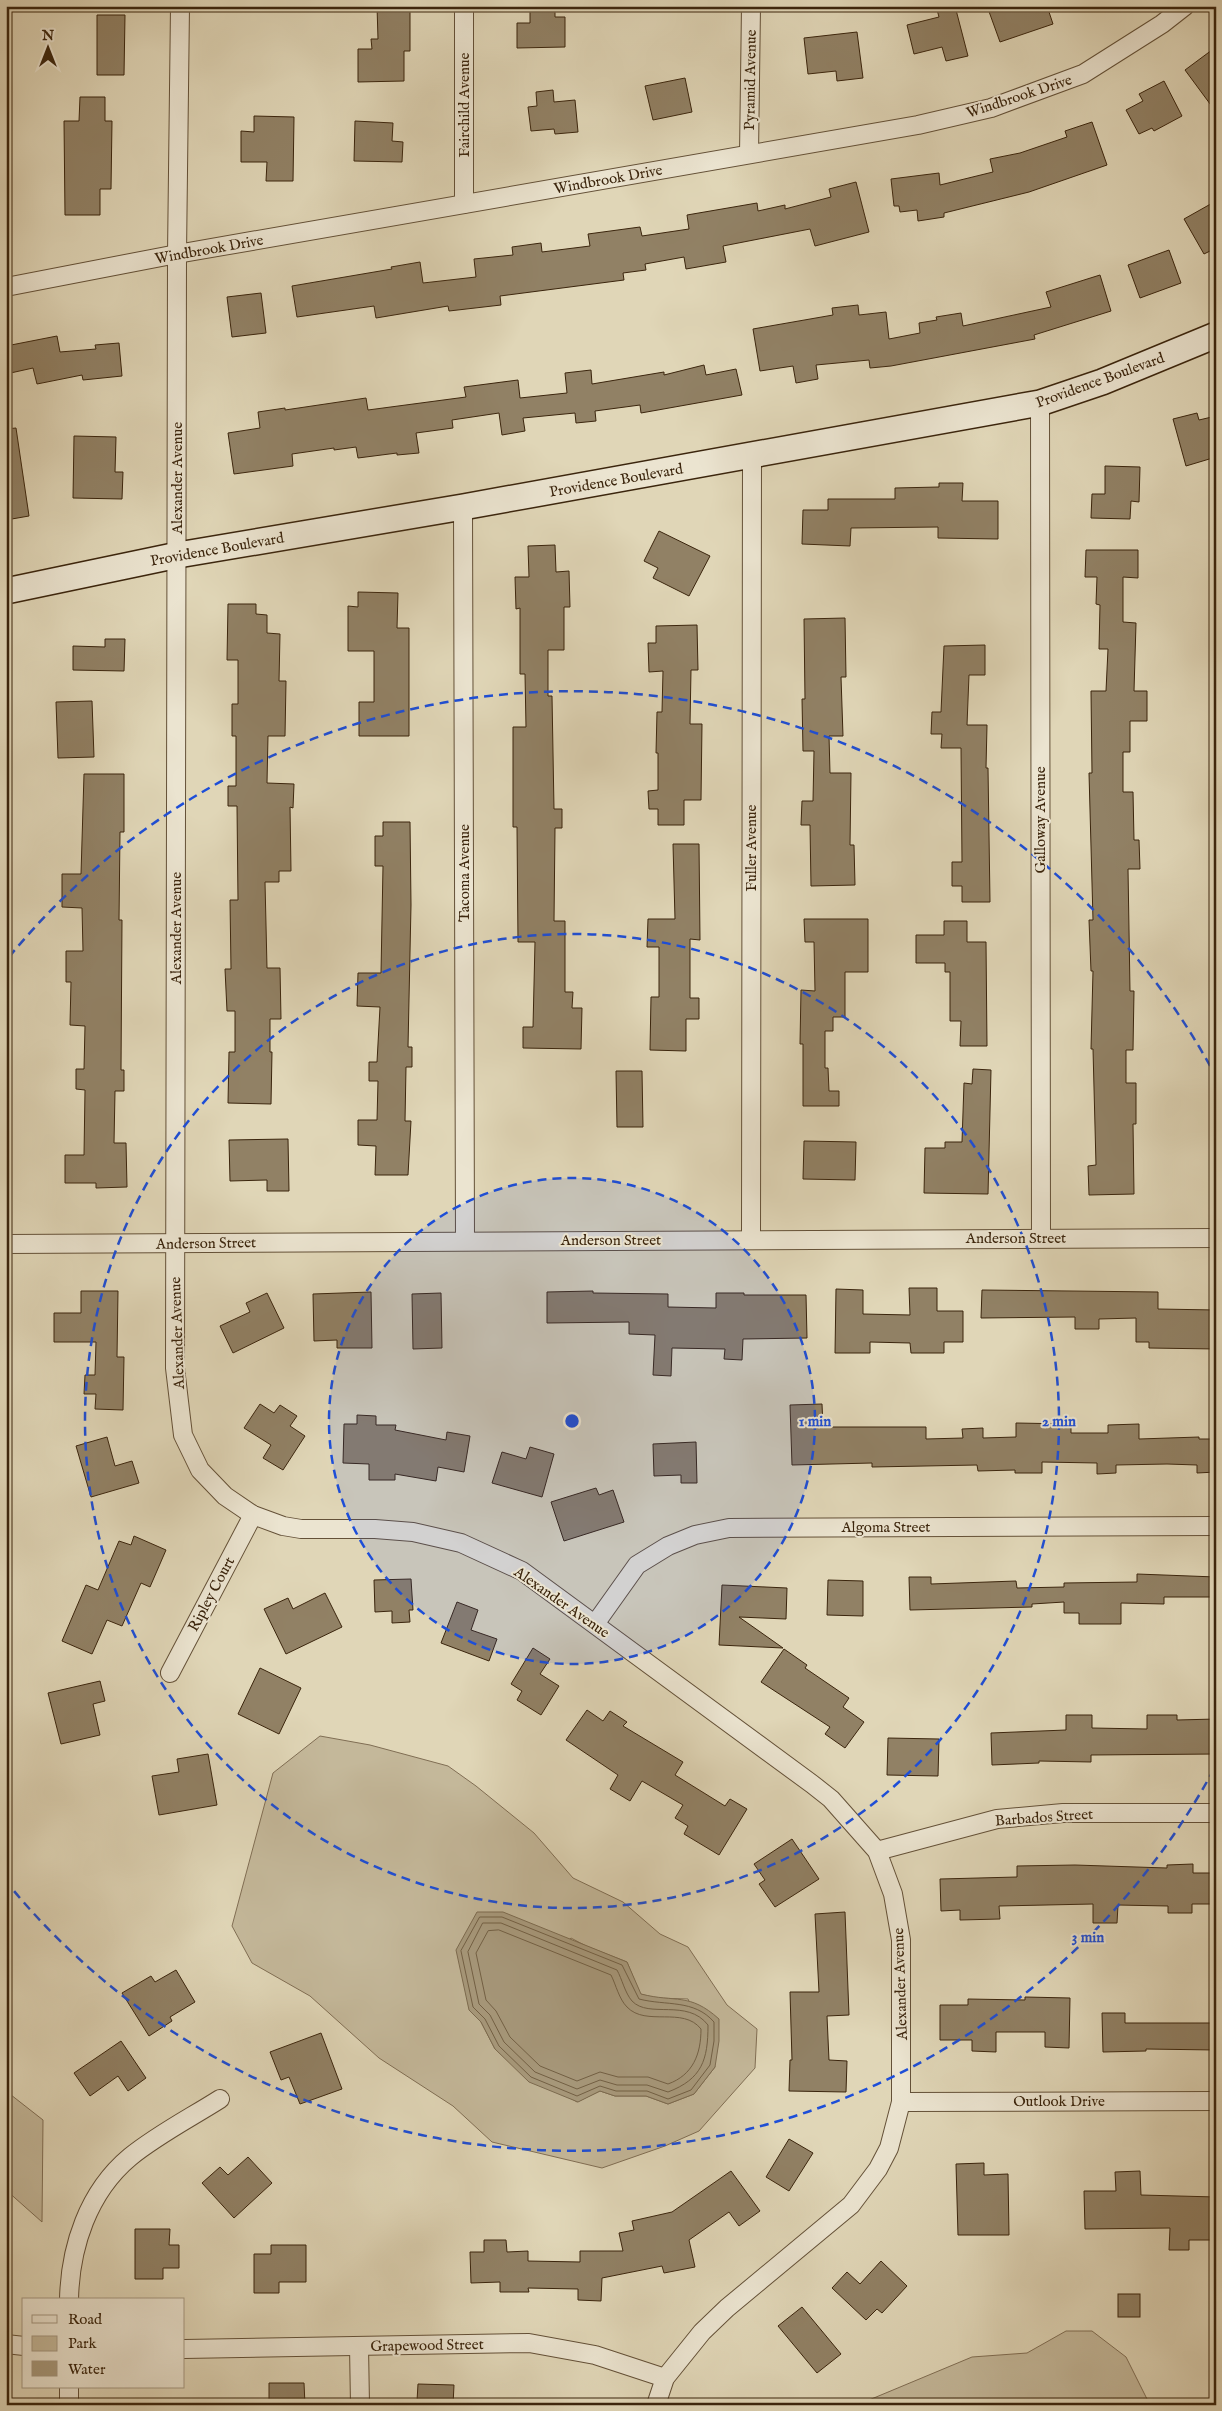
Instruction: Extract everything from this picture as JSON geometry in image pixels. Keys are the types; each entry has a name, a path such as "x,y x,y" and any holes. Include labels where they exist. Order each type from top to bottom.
{"main road":[{"name":"Providence Boulevard","path":"6,591 178,555 463,507 1040,403 1102,382 1216,335"}],"street":[{"name":"Alexander Avenue","path":"180,6 177,254 178,555 175,1368 183,1435 200,1470 225,1496 253,1514 283,1526 300,1529 375,1529 413,1532 461,1543 522,1570 831,1799 877,1851 893,1894 901,1940 902,2102 889,2148 878,2169 851,2205 727,2308 702,2332 665,2378 656,2405"},
{"name":"Fairchild Avenue","path":"464,6 464,204"},
{"name":"Pyramid Avenue","path":"748,154 751,6"},
{"name":"Windbrook Drive","path":"6,287 177,254 918,125 991,108 1083,74 1162,24 1185,6"},
{"name":"Galloway Avenue","path":"1040,403 1041,1238"},
{"name":"Fuller Avenue","path":"751,1240 752,455"},
{"name":"Tacoma Avenue","path":"463,507 465,1240"},
{"name":"Anderson Street","path":"6,1244 465,1240 1216,1238"},
{"name":"Ripley Court","path":"170,1673 253,1514"},
{"name":"Algoma Street","path":"595,1624 637,1565 668,1546 695,1535 729,1528 1216,1526"},
{"name":"Barbados Street","path":"877,1851 997,1819 1063,1813 1216,1813"},
{"path":"69,2298 73,2254 78,2238 102,2190 130,2158 220,2099"},
{"name":"Outlook Drive","path":"902,2102 1216,2101"},
{"name":"Grapewood Street","path":"185,2349 528,2343 595,2355 665,2378"},
{"path":"6,2344 22,2346"},
{"path":"359,2346 360,2405"},
{"path":"69,2388 69,2405"}],"green space":[{"path":"320,1736 370,1745 448,1766 534,1833 573,1878 623,1902 660,1934 688,1947 727,2005 757,2029 755,2068 699,2131 665,2146 602,2168 492,2142 453,2106 379,2058 310,1996 252,1963 232,1926 273,1773","holes":["571,1938 627,1962 640,1994 656,1998 688,1999 715,2067 694,2094 668,2104 646,2096 615,2096 600,2091 577,2102 511,2063 495,2049 481,2022"]},
{"path":"6,2091 43,2120 42,2222 6,2190"},
{"path":"1066,2331 1092,2331 1126,2357 1150,2405 865,2405 869,2400 972,2357 1027,2353"}],"water":[{"path":"477,1912 503,1912 627,1962 641,1994 682,2000 699,2005 719,2019 719,2041 715,2067 694,2094 668,2104 646,2096 615,2096 600,2091 578,2102 529,2082 495,2049 481,2022 469,2010 456,1950"}],"building":[{"path":"377,6 410,6 410,51 404,51 404,81 358,82 358,49 372,49 371,39 378,39"},
{"path":"530,6 555,6 555,17 565,17 565,47 517,48 517,23 530,23"},
{"path":"936,6 955,6 968,56 946,61 942,47 914,54 907,25 939,17"},
{"path":"987,6 1047,6 1053,24 1000,42"},
{"path":"97,15 125,15 124,75 97,75"},
{"path":"857,32 863,78 837,81 836,71 808,74 804,38"},
{"path":"1216,47 1216,112 1185,70"},
{"path":"685,78 692,112 653,120 645,86"},
{"path":"1164,81 1182,116 1154,131 1152,128 1139,134 1126,110 1143,101 1139,94"},
{"path":"553,90 554,102 575,100 578,132 555,134 554,129 531,131 528,107 537,106 536,92"},
{"path":"80,97 105,97 105,121 112,121 111,189 100,189 100,215 65,215 64,121 79,121"},
{"path":"254,116 294,117 293,181 266,181 267,162 241,162 241,131 254,132"},
{"path":"355,121 393,123 392,141 403,142 402,162 354,161"},
{"path":"1092,122 1107,165 1029,192 944,213 944,217 918,221 917,210 900,212 899,206 894,206 891,179 939,173 940,185 993,172 990,159 1020,153 1067,137 1065,131"},
{"path":"856,182 869,232 815,246 810,229 723,246 726,262 686,269 684,257 645,264 646,270 623,273 624,280 500,296 501,305 449,311 448,306 376,318 374,306 297,317 292,286 392,269 391,267 420,262 423,283 476,277 474,259 513,255 512,247 541,243 542,252 590,246 588,234 640,227 642,236 689,229 687,215 757,203 758,211 785,205 785,209 831,197 829,189"},
{"path":"1216,201 1216,248 1204,254 1184,219"},
{"path":"1169,250 1181,283 1140,298 1128,265"},
{"path":"1100,275 1111,311 1034,335 1035,339 891,366 870,368 869,360 816,365 818,379 796,383 793,366 760,371 753,329 833,315 832,308 858,305 859,315 886,312 889,339 920,333 919,323 937,320 936,317 961,313 963,326 1051,307 1046,292"},
{"path":"261,293 266,333 232,337 227,297"},
{"path":"57,336 60,352 96,349 95,345 119,343 122,376 83,380 82,375 37,384 33,368 6,374 6,346"},
{"path":"704,365 706,375 736,369 742,395 641,413 640,405 595,411 596,421 576,423 575,413 523,418 525,431 502,435 499,413 452,420 453,428 416,433 419,453 397,455 397,453 358,458 356,447 334,450 334,448 292,454 293,466 234,474 228,433 260,428 258,412 366,398 368,410 466,397 464,387 518,380 520,398 567,393 565,373 591,370 592,384 664,372 664,375"},
{"path":"1197,413 1199,420 1216,416 1216,457 1186,466 1173,419"},
{"path":"16,428 29,516 6,520 6,429"},
{"path":"74,436 116,437 115,472 123,472 122,499 73,498"},
{"path":"1105,466 1140,467 1139,502 1131,501 1130,519 1091,518 1092,494 1105,494"},
{"path":"939,483 963,483 962,501 998,501 998,539 938,538 938,527 851,528 850,546 802,544 803,510 828,510 828,499 895,499 895,488 939,487"},
{"path":"659,531 710,556 689,596 653,578 658,568 644,561"},
{"path":"555,545 556,572 569,571 570,607 564,607 564,650 548,650 548,696 552,696 554,809 562,809 562,828 555,828 554,921 565,921 565,992 573,992 572,1008 582,1008 581,1049 523,1048 523,1027 533,1027 535,942 518,942 517,827 513,827 513,727 526,727 525,674 520,674 520,608 516,609 515,577 529,577 528,546"},
{"path":"1086,550 1138,550 1138,578 1123,577 1123,622 1136,623 1134,691 1147,691 1147,721 1130,721 1130,752 1123,752 1123,792 1133,792 1134,840 1139,840 1140,869 1128,869 1130,991 1134,991 1133,1050 1126,1050 1126,1083 1136,1083 1136,1124 1133,1124 1134,1194 1089,1195 1088,1166 1096,1165 1093,1049 1091,1049 1093,971 1091,971 1089,920 1093,920 1089,773 1092,773 1091,691 1106,691 1108,649 1099,649 1100,605 1096,604 1097,577 1085,577"},
{"path":"358,592 398,593 397,628 409,628 409,736 359,736 359,702 374,702 374,651 348,651 348,606 358,607"},
{"path":"228,604 256,604 256,614 267,615 267,633 280,634 279,681 286,681 285,736 268,736 267,783 294,784 293,808 290,807 291,871 279,871 279,882 265,882 267,968 280,968 281,1019 270,1019 270,1052 272,1052 271,1104 228,1103 229,1052 235,1052 235,1011 227,1011 225,969 231,969 230,900 238,900 237,806 228,806 228,786 236,786 236,736 232,736 232,704 238,704 238,660 227,660"},
{"path":"845,618 846,677 841,677 843,736 829,736 830,773 851,773 850,845 854,845 855,885 811,886 810,825 801,825 802,801 813,801 814,751 803,751 802,699 805,699 804,619"},
{"path":"697,625 698,670 691,670 690,724 702,724 701,800 684,800 684,825 658,825 658,809 649,809 648,791 658,790 658,753 656,753 657,712 662,712 663,671 649,672 648,643 656,643 656,626"},
{"path":"105,639 125,639 124,671 73,670 73,646 105,647"},
{"path":"985,645 985,675 969,675 967,725 987,725 986,768 988,768 990,902 962,902 962,886 952,886 952,862 962,862 961,748 941,748 942,734 931,734 932,712 941,712 944,646"},
{"path":"92,701 94,757 58,758 56,702"},
{"path":"84,774 124,774 124,832 120,832 119,920 122,920 121,1070 124,1070 124,1091 115,1091 114,1143 126,1143 127,1187 96,1188 96,1183 65,1183 65,1155 84,1155 85,1090 76,1089 76,1069 84,1069 85,1026 70,1025 71,982 66,982 66,951 83,951 82,908 62,907 62,874 81,874"},
{"path":"383,822 410,822 411,905 408,1047 412,1047 412,1067 406,1067 405,1121 411,1121 408,1175 375,1175 376,1146 358,1145 358,1120 377,1120 378,1081 369,1081 369,1062 377,1062 380,1007 357,1006 358,973 381,973 383,866 375,866 375,836 383,836"},
{"path":"673,844 699,844 700,940 690,939 690,998 699,998 699,1019 686,1019 686,1051 650,1050 651,997 659,997 659,947 647,947 648,919 675,919"},
{"path":"804,919 868,919 868,972 845,972 845,1017 833,1017 833,1031 825,1031 825,1068 828,1068 829,1091 839,1091 839,1106 803,1106 803,1044 800,1044 801,990 815,991 814,942 805,942"},
{"path":"944,921 967,921 967,942 986,942 987,1046 960,1046 961,1021 950,1021 950,972 945,972 945,963 916,963 916,935 944,935"},
{"path":"973,1069 991,1070 988,1194 924,1193 925,1148 945,1148 945,1142 962,1142 964,1083 972,1084"},
{"path":"616,1071 642,1071 643,1127 617,1127"},
{"path":"288,1139 289,1191 267,1191 267,1180 230,1181 229,1140"},
{"path":"804,1141 856,1142 855,1180 803,1179"},
{"path":"909,1288 937,1288 937,1311 963,1311 963,1342 944,1342 944,1353 911,1353 910,1343 870,1342 870,1353 835,1353 836,1289 863,1290 863,1314 910,1315"},
{"path":"982,1290 1158,1292 1158,1309 1216,1310 1216,1349 1149,1348 1149,1342 1136,1342 1136,1318 1099,1319 1099,1329 1075,1329 1075,1317 981,1318"},
{"path":"81,1291 118,1291 117,1357 124,1357 123,1410 95,1409 96,1394 84,1394 85,1375 95,1375 96,1342 54,1342 54,1313 81,1313"},
{"path":"593,1291 593,1293 668,1294 668,1307 716,1308 716,1293 806,1295 807,1338 743,1339 742,1360 724,1359 725,1349 672,1348 671,1376 653,1375 655,1335 629,1334 629,1322 547,1323 547,1292"},
{"path":"371,1292 372,1348 337,1348 337,1340 314,1341 313,1294"},
{"path":"267,1293 284,1328 233,1353 220,1326 250,1312 246,1303"},
{"path":"441,1293 442,1348 413,1349 412,1294"},
{"path":"260,1404 274,1413 280,1405 297,1416 290,1426 305,1436 283,1470 263,1458 271,1445 244,1428"},
{"path":"822,1404 823,1427 926,1427 926,1439 963,1438 962,1429 983,1428 983,1438 1016,1437 1016,1423 1071,1424 1071,1433 1108,1433 1108,1425 1139,1424 1139,1439 1199,1437 1199,1439 1216,1439 1216,1472 1197,1473 1197,1465 1167,1464 1116,1465 1116,1473 1097,1474 1097,1463 1042,1462 1042,1473 1015,1473 1015,1470 978,1471 977,1465 872,1467 872,1463 792,1465 790,1405"},
{"path":"357,1415 376,1416 376,1425 396,1425 395,1430 446,1440 447,1432 470,1436 464,1472 438,1467 436,1481 395,1474 395,1480 369,1480 369,1464 343,1463 344,1424 357,1424"},
{"path":"107,1437 115,1466 132,1461 139,1483 91,1497 76,1446"},
{"path":"696,1442 697,1483 681,1483 681,1475 654,1476 653,1444"},
{"path":"530,1447 554,1454 542,1497 492,1483 502,1452 526,1459"},
{"path":"596,1488 599,1495 613,1490 624,1522 564,1541 551,1502"},
{"path":"134,1536 166,1550 150,1587 141,1583 122,1626 107,1620 92,1654 62,1641 86,1585 98,1590 119,1541 131,1545"},
{"path":"1137,1574 1216,1577 1216,1597 1164,1597 1164,1604 1121,1603 1121,1624 1079,1624 1079,1613 1064,1613 1064,1602 1032,1604 1032,1607 910,1610 909,1577 931,1577 931,1584 1016,1581 1017,1588 1064,1587 1064,1583 1137,1582"},
{"path":"411,1579 413,1610 409,1610 410,1622 392,1623 392,1611 375,1612 374,1580"},
{"path":"828,1580 863,1581 863,1616 827,1615"},
{"path":"722,1585 787,1588 786,1619 739,1617 783,1648 719,1645"},
{"path":"325,1593 342,1627 286,1654 264,1609 288,1598 293,1609"},
{"path":"457,1602 478,1610 471,1630 497,1639 489,1661 441,1643"},
{"path":"533,1648 550,1659 540,1674 559,1686 541,1715 517,1700 522,1691 511,1684"},
{"path":"784,1649 807,1665 805,1668 849,1698 843,1707 864,1722 845,1748 825,1734 830,1727 761,1682"},
{"path":"260,1668 301,1688 279,1734 238,1714"},
{"path":"100,1681 105,1701 93,1704 100,1735 61,1744 48,1693"},
{"path":"587,1710 603,1721 610,1711 627,1722 623,1726 683,1762 675,1775 725,1806 730,1799 747,1809 719,1855 684,1834 688,1826 675,1818 683,1805 642,1781 630,1801 610,1789 618,1775 566,1740"},
{"path":"1066,1715 1092,1715 1092,1728 1147,1729 1147,1715 1177,1715 1177,1720 1216,1719 1216,1754 1091,1755 1091,1762 1039,1761 1039,1763 992,1765 991,1733 1066,1730"},
{"path":"888,1738 939,1739 938,1776 887,1775"},
{"path":"208,1754 217,1805 159,1815 152,1776 179,1772 177,1759"},
{"path":"792,1839 819,1879 775,1907 759,1884 765,1880 754,1864"},
{"path":"1193,1864 1193,1873 1216,1873 1216,1904 1192,1904 1192,1913 1168,1913 1168,1906 1118,1905 1117,1923 1093,1923 1093,1904 999,1906 1000,1919 960,1920 960,1910 941,1911 940,1879 1017,1877 1017,1866 1075,1865 1167,1868 1167,1865"},
{"path":"845,1912 849,2015 827,2016 829,2060 847,2061 846,2092 789,2091 790,2060 792,2060 790,1992 819,1992 815,1914"},
{"path":"176,1970 195,2002 170,2017 172,2021 149,2036 122,1993 151,1976 155,1982"},
{"path":"1025,1997 1070,1998 1069,2048 1045,2047 1045,2032 996,2032 996,2052 972,2051 972,2040 940,2040 940,2005 968,2005 968,1999 1025,2000"},
{"path":"1102,2013 1125,2013 1125,2023 1216,2023 1215,2050 1146,2049 1146,2051 1103,2052"},
{"path":"321,2033 342,2089 300,2104 289,2077 281,2080 270,2052"},
{"path":"121,2041 146,2078 128,2091 118,2076 90,2096 74,2073"},
{"path":"789,2139 813,2153 789,2191 766,2177"},
{"path":"248,2157 272,2183 234,2218 202,2183 220,2167 228,2175"},
{"path":"984,2163 984,2175 1008,2174 1009,2235 958,2235 956,2164"},
{"path":"731,2171 760,2211 739,2226 729,2212 689,2240 695,2267 664,2273 662,2266 602,2278 601,2301 578,2300 578,2289 528,2288 529,2292 500,2292 500,2282 471,2283 470,2252 484,2252 484,2240 506,2240 507,2252 528,2251 528,2261 580,2262 580,2251 623,2251 619,2233 634,2230 632,2221 672,2212"},
{"path":"1140,2171 1141,2195 1216,2197 1216,2240 1189,2240 1189,2250 1169,2250 1170,2228 1085,2229 1084,2191 1116,2191 1115,2172"},
{"path":"135,2229 170,2229 169,2245 179,2245 179,2268 163,2268 163,2279 135,2279"},
{"path":"271,2245 306,2245 306,2282 279,2282 279,2293 254,2293 254,2254 271,2254"},
{"path":"881,2261 907,2286 882,2313 877,2309 866,2320 832,2288 847,2272 860,2284"},
{"path":"1118,2294 1140,2294 1140,2317 1118,2317"},
{"path":"802,2307 841,2354 817,2373 778,2326"},
{"path":"269,2383 304,2383 305,2405 269,2405"},
{"path":"418,2384 454,2385 453,2405 419,2405 420,2401 417,2401"}]}
